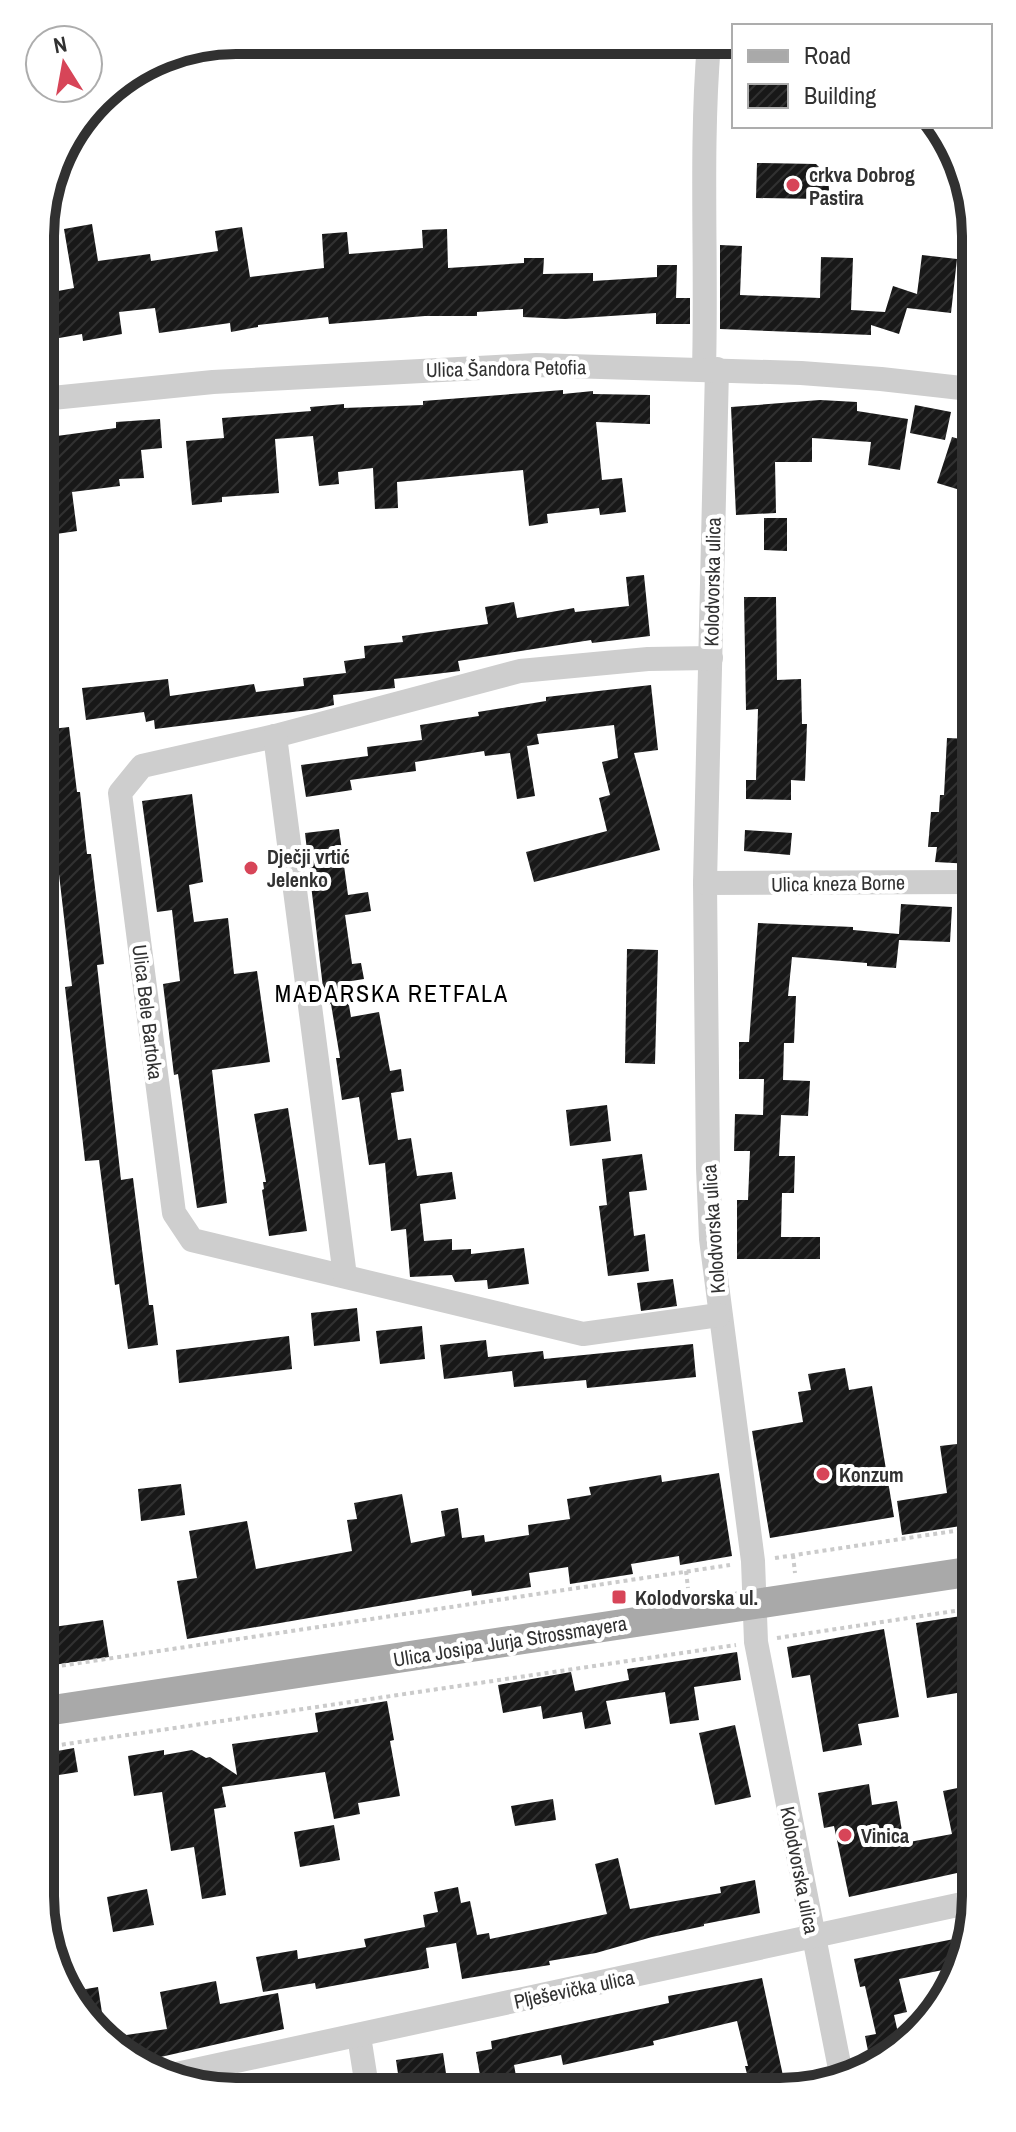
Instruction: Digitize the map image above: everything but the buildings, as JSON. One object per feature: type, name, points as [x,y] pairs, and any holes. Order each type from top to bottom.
[{"type":"main road","name":"Ulica Josipa Jurja Strossmayera","points":[[54,1710],[962,1573]]},
{"type":"street","name":"Kolodvorska ulica","points":[[709,54],[704,187],[706,314],[711,369],[711,658],[705,883],[711,1239],[753,1561],[756,1642],[840,2068]]},
{"type":"street","name":"Ulica Šandora Petofia","points":[[54,398],[213,382],[536,365],[711,369],[881,379],[962,388]]},
{"type":"street","name":"Ulica Bele Bartoka","points":[[711,658],[648,659],[520,671],[275,736],[142,766],[120,793],[174,1213],[192,1240],[583,1334],[719,1315]]},
{"type":"street","points":[[275,736],[345,1276]]},
{"type":"street","name":"Ulica kneza Borne","points":[[705,883],[962,882]]},
{"type":"street","name":"Plješevička ulica","points":[[189,2072],[962,1904]]},
{"type":"street","points":[[359,2036],[366,2078]]},
{"type":"path","points":[[54,1667],[962,1530]]},
{"type":"path","points":[[54,1746],[962,1610]]},
{"type":"place","name":"crkva Dobrog Pastira","points":[[793,185]]},
{"type":"place","name":"Dječji vrtić Jelenko","points":[[251,868]]},
{"type":"place","name":"Konzum","points":[[823,1474]]},
{"type":"place","name":"Kolodvorska ul.","points":[[619,1597]]},
{"type":"place","name":"Vinica","points":[[845,1835]]},
{"type":"district","name":"MAĐARSKA RETFALA","points":[[392,993]]}]
